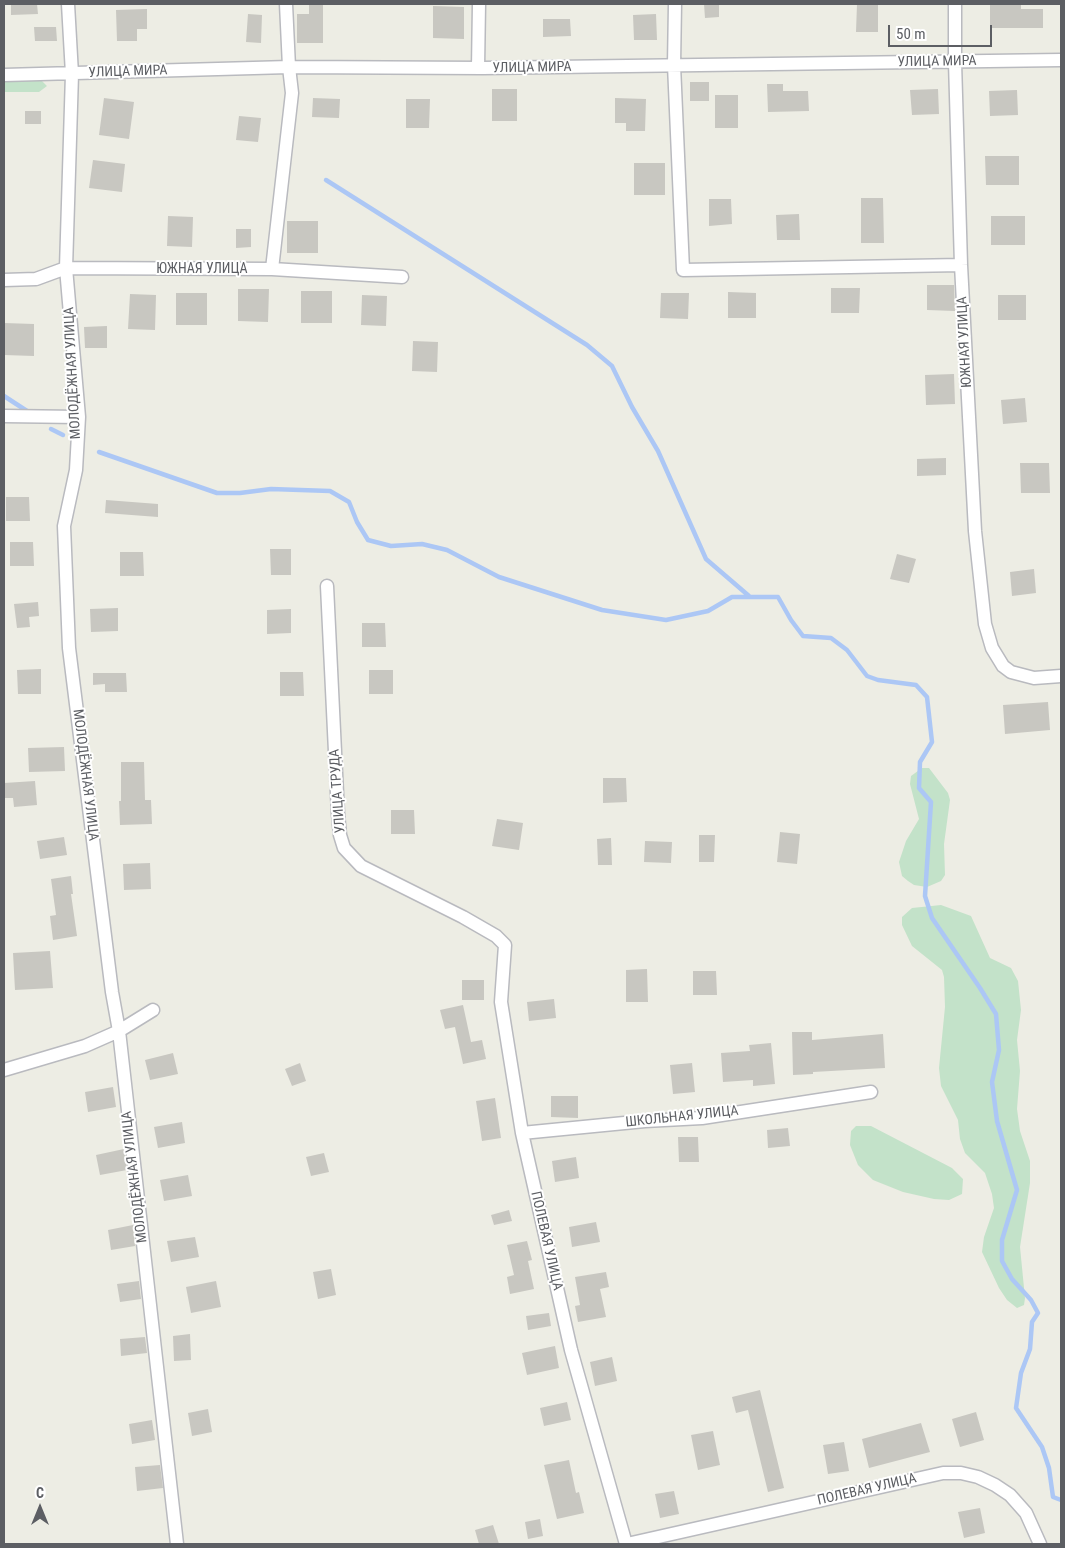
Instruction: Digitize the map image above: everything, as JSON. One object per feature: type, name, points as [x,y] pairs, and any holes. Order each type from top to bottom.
[{"type":"street","name":"МОЛОДЁЖНАЯ УЛИЦА","points":[[68,4],[72,74],[66,268],[79,417],[76,470],[64,526],[68,648],[112,992],[119,1031],[177,1544]]},
{"type":"street","points":[[272,269],[292,93],[286,4]]},
{"type":"street","points":[[478,68],[479,4]]},
{"type":"street","points":[[675,4],[674,66],[683,270],[961,265]]},
{"type":"street","name":"ЮЖНАЯ УЛИЦА","points":[[955,4],[961,265],[975,531],[985,624],[992,648],[1003,666],[1011,672],[1034,678],[1061,676]]},
{"type":"street","name":"УЛИЦА МИРА","points":[[4,75],[289,67],[478,68],[1061,60]]},
{"type":"street","name":"ЮЖНАЯ УЛИЦА","points":[[4,280],[36,279],[66,268],[272,269],[402,277]]},
{"type":"street","points":[[4,416],[79,417]]},
{"type":"street","name":"УЛИЦА ТРУДА","points":[[328,586],[338,814],[340,835],[344,848],[361,866],[463,917],[496,936]]},
{"type":"street","name":"ПОЛЕВАЯ УЛИЦА","points":[[496,936],[505,945],[501,1002],[522,1133],[571,1350],[627,1544],[943,1473],[960,1473],[978,1477],[995,1484],[1010,1495],[1026,1513],[1040,1544]]},
{"type":"street","points":[[4,1070],[85,1046],[119,1031],[153,1010]]},
{"type":"street","name":"ШКОЛЬНАЯ УЛИЦА","points":[[522,1133],[645,1121],[702,1118],[871,1092]]},
{"type":"green space","points":[[4,81],[42,81],[47,86],[39,92],[4,92]]},
{"type":"green space","points":[[922,768],[929,768],[948,793],[950,800],[944,844],[945,875],[941,881],[927,887],[914,885],[902,876],[899,862],[906,841],[919,819],[910,784],[911,776]]},
{"type":"green space","points":[[941,905],[971,916],[990,958],[1011,968],[1018,981],[1021,1010],[1017,1040],[1020,1071],[1017,1109],[1020,1131],[1030,1161],[1030,1183],[1020,1247],[1025,1298],[1024,1305],[1017,1308],[1007,1300],[999,1288],[982,1252],[984,1237],[994,1208],[992,1194],[985,1173],[965,1153],[960,1139],[958,1120],[941,1086],[939,1068],[945,1007],[942,970],[912,946],[902,925],[902,917],[912,908]]},
{"type":"green space","points":[[856,1126],[871,1126],[952,1168],[963,1179],[962,1194],[949,1200],[934,1199],[903,1192],[873,1180],[858,1165],[850,1145],[851,1131]]},
{"type":"building","points":[[11,4],[37,4],[38,14],[11,15]]},
{"type":"building","points":[[309,4],[323,4],[323,43],[297,43],[297,14],[309,14]]},
{"type":"building","points":[[704,4],[719,4],[719,17],[705,18]]},
{"type":"building","points":[[857,4],[878,4],[878,32],[856,32]]},
{"type":"building","points":[[990,4],[1021,4],[1021,9],[1043,9],[1043,28],[990,28]]},
{"type":"building","points":[[433,6],[464,7],[464,39],[433,38]]},
{"type":"building","points":[[147,9],[147,29],[137,29],[137,41],[117,41],[116,10]]},
{"type":"building","points":[[248,14],[262,15],[261,43],[246,42]]},
{"type":"building","points":[[656,14],[657,40],[634,40],[633,15]]},
{"type":"building","points":[[543,19],[570,19],[571,36],[543,37]]},
{"type":"building","points":[[34,27],[56,27],[57,41],[35,41]]},
{"type":"building","points":[[690,82],[709,82],[709,101],[690,101]]},
{"type":"building","points":[[767,84],[783,84],[783,91],[808,91],[809,111],[768,112]]},
{"type":"building","points":[[492,89],[517,89],[517,121],[492,121]]},
{"type":"building","points":[[938,89],[939,114],[912,115],[910,90]]},
{"type":"building","points":[[1017,90],[1018,115],[990,116],[989,91]]},
{"type":"building","points":[[715,95],[738,95],[738,128],[715,128]]},
{"type":"building","points":[[104,98],[134,102],[129,139],[99,135]]},
{"type":"building","points":[[313,98],[340,99],[339,118],[312,117]]},
{"type":"building","points":[[615,98],[646,99],[645,131],[626,131],[626,123],[615,123]]},
{"type":"building","points":[[406,99],[430,99],[429,128],[406,128]]},
{"type":"building","points":[[25,111],[41,111],[41,124],[25,124]]},
{"type":"building","points":[[239,116],[261,118],[258,142],[236,140]]},
{"type":"building","points":[[985,156],[1019,156],[1019,185],[986,185]]},
{"type":"building","points":[[93,160],[125,164],[122,192],[89,188]]},
{"type":"building","points":[[634,163],[665,163],[665,195],[634,195]]},
{"type":"building","points":[[861,198],[883,198],[884,243],[861,243]]},
{"type":"building","points":[[709,199],[731,199],[732,224],[709,226]]},
{"type":"building","points":[[799,214],[800,240],[777,240],[776,215]]},
{"type":"building","points":[[168,216],[193,217],[192,247],[167,246]]},
{"type":"building","points":[[991,216],[1025,216],[1025,245],[991,245]]},
{"type":"building","points":[[287,221],[318,221],[318,253],[287,253]]},
{"type":"building","points":[[236,229],[251,229],[251,247],[236,248]]},
{"type":"building","points":[[927,285],[954,285],[955,311],[927,310]]},
{"type":"building","points":[[831,288],[860,288],[859,313],[831,313]]},
{"type":"building","points":[[238,289],[269,289],[268,322],[238,321]]},
{"type":"building","points":[[301,291],[332,291],[332,323],[301,323]]},
{"type":"building","points":[[728,292],[756,293],[756,318],[728,318]]},
{"type":"building","points":[[176,293],[207,293],[207,325],[176,325]]},
{"type":"building","points":[[661,293],[689,293],[688,319],[660,318]]},
{"type":"building","points":[[130,294],[156,295],[155,330],[128,329]]},
{"type":"building","points":[[362,295],[387,296],[386,326],[361,325]]},
{"type":"building","points":[[998,295],[1026,295],[1026,320],[998,320]]},
{"type":"building","points":[[4,323],[34,324],[34,356],[4,355]]},
{"type":"building","points":[[107,326],[107,348],[85,348],[84,327]]},
{"type":"building","points":[[413,341],[438,342],[437,372],[412,371]]},
{"type":"building","points":[[954,374],[955,404],[926,405],[925,375]]},
{"type":"building","points":[[1025,398],[1027,422],[1003,424],[1001,400]]},
{"type":"building","points":[[946,458],[946,475],[917,476],[917,459]]},
{"type":"building","points":[[1020,463],[1049,463],[1050,493],[1021,493]]},
{"type":"building","points":[[6,497],[29,497],[30,521],[6,521]]},
{"type":"building","points":[[106,500],[158,504],[158,517],[105,513]]},
{"type":"building","points":[[10,542],[33,542],[34,566],[10,566]]},
{"type":"building","points":[[270,549],[291,549],[291,575],[271,575]]},
{"type":"building","points":[[120,552],[143,552],[144,576],[120,576]]},
{"type":"building","points":[[897,554],[916,559],[909,583],[890,579]]},
{"type":"building","points":[[1034,569],[1036,593],[1012,596],[1010,572]]},
{"type":"building","points":[[38,602],[39,616],[29,617],[30,627],[17,628],[14,604]]},
{"type":"building","points":[[118,608],[118,631],[91,632],[90,609]]},
{"type":"building","points":[[291,609],[291,633],[267,634],[267,610]]},
{"type":"building","points":[[362,623],[385,623],[386,647],[362,647]]},
{"type":"building","points":[[41,669],[41,694],[18,694],[17,670]]},
{"type":"building","points":[[369,670],[393,670],[393,694],[369,694]]},
{"type":"building","points":[[280,672],[303,672],[304,696],[280,696]]},
{"type":"building","points":[[93,673],[126,673],[127,692],[105,692],[105,684],[93,685]]},
{"type":"building","points":[[1048,702],[1050,730],[1005,734],[1003,705]]},
{"type":"building","points":[[64,747],[65,771],[29,772],[28,748]]},
{"type":"building","points":[[121,762],[144,762],[145,800],[151,800],[152,824],[120,825]]},
{"type":"building","points":[[603,778],[626,778],[627,802],[603,803]]},
{"type":"building","points":[[35,781],[37,805],[14,807],[13,798],[4,798],[4,783]]},
{"type":"building","points":[[391,810],[414,810],[415,834],[391,834]]},
{"type":"building","points":[[497,819],[523,823],[519,850],[492,846]]},
{"type":"building","points":[[780,832],[800,834],[797,864],[777,862]]},
{"type":"building","points":[[699,835],[715,835],[714,862],[699,862]]},
{"type":"building","points":[[64,837],[67,855],[40,859],[37,841]]},
{"type":"building","points":[[611,838],[612,865],[598,865],[597,839]]},
{"type":"building","points":[[645,841],[672,842],[671,863],[644,862]]},
{"type":"building","points":[[150,863],[151,889],[124,890],[123,864]]},
{"type":"building","points":[[71,876],[73,894],[71,894],[77,936],[53,940],[50,916],[56,915],[51,879]]},
{"type":"building","points":[[50,951],[53,988],[15,990],[13,953]]},
{"type":"building","points":[[647,969],[648,1002],[626,1002],[626,970]]},
{"type":"building","points":[[693,971],[716,971],[717,995],[693,995]]},
{"type":"building","points":[[462,980],[484,980],[484,1000],[462,1000]]},
{"type":"building","points":[[554,999],[556,1018],[529,1021],[527,1002]]},
{"type":"building","points":[[463,1005],[471,1042],[482,1040],[486,1059],[463,1064],[455,1027],[445,1029],[440,1010]]},
{"type":"building","points":[[792,1032],[812,1032],[812,1040],[883,1034],[885,1068],[793,1075]]},
{"type":"building","points":[[771,1043],[775,1084],[753,1086],[753,1080],[723,1082],[721,1053],[750,1051],[749,1045]]},
{"type":"building","points":[[173,1053],[178,1074],[150,1080],[145,1060]]},
{"type":"building","points":[[300,1063],[306,1081],[292,1086],[285,1069]]},
{"type":"building","points":[[692,1063],[695,1092],[673,1094],[670,1065]]},
{"type":"building","points":[[113,1087],[116,1107],[88,1112],[85,1092]]},
{"type":"building","points":[[551,1096],[578,1096],[578,1118],[551,1117]]},
{"type":"building","points":[[495,1098],[501,1138],[482,1141],[476,1101]]},
{"type":"building","points":[[182,1122],[185,1143],[158,1148],[154,1127]]},
{"type":"building","points":[[788,1128],[790,1146],[768,1148],[767,1130]]},
{"type":"building","points":[[678,1137],[698,1137],[699,1162],[679,1162]]},
{"type":"building","points":[[124,1149],[127,1170],[100,1175],[96,1155]]},
{"type":"building","points":[[324,1153],[329,1172],[311,1176],[306,1157]]},
{"type":"building","points":[[576,1157],[579,1178],[555,1182],[552,1161]]},
{"type":"building","points":[[188,1175],[192,1196],[164,1201],[160,1180]]},
{"type":"building","points":[[509,1210],[512,1221],[494,1225],[491,1215]]},
{"type":"building","points":[[596,1222],[600,1242],[572,1247],[569,1227]]},
{"type":"building","points":[[133,1225],[135,1246],[111,1250],[108,1230]]},
{"type":"building","points":[[195,1237],[199,1257],[171,1262],[167,1241]]},
{"type":"building","points":[[527,1241],[532,1260],[528,1261],[534,1289],[510,1294],[507,1277],[514,1275],[507,1245]]},
{"type":"building","points":[[331,1269],[336,1295],[318,1299],[313,1272]]},
{"type":"building","points":[[606,1272],[609,1287],[600,1289],[606,1317],[578,1322],[575,1306],[580,1305],[575,1277]]},
{"type":"building","points":[[139,1281],[141,1299],[120,1302],[117,1284]]},
{"type":"building","points":[[216,1281],[221,1307],[191,1313],[186,1287]]},
{"type":"building","points":[[549,1313],[551,1326],[528,1330],[526,1316]]},
{"type":"building","points":[[190,1334],[191,1360],[174,1361],[173,1336]]},
{"type":"building","points":[[145,1337],[147,1353],[121,1356],[120,1339]]},
{"type":"building","points":[[555,1346],[559,1368],[527,1375],[522,1353]]},
{"type":"building","points":[[612,1357],[617,1381],[595,1386],[590,1362]]},
{"type":"building","points":[[760,1390],[784,1488],[768,1492],[748,1410],[736,1413],[732,1397]]},
{"type":"building","points":[[567,1402],[571,1420],[544,1426],[540,1408]]},
{"type":"building","points":[[208,1409],[212,1432],[192,1436],[188,1413]]},
{"type":"building","points":[[976,1412],[984,1440],[960,1447],[952,1419]]},
{"type":"building","points":[[152,1420],[155,1440],[132,1444],[129,1424]]},
{"type":"building","points":[[921,1423],[930,1452],[869,1468],[862,1439]]},
{"type":"building","points":[[713,1431],[720,1465],[698,1470],[691,1435]]},
{"type":"building","points":[[844,1442],[849,1471],[828,1474],[823,1445]]},
{"type":"building","points":[[569,1460],[576,1493],[579,1492],[584,1513],[557,1519],[544,1465]]},
{"type":"building","points":[[160,1465],[163,1488],[137,1491],[135,1467]]},
{"type":"building","points":[[674,1491],[679,1514],[660,1518],[655,1494]]},
{"type":"building","points":[[980,1508],[985,1533],[964,1538],[958,1512]]},
{"type":"building","points":[[540,1519],[543,1536],[528,1539],[525,1522]]},
{"type":"building","points":[[493,1525],[499,1544],[479,1544],[475,1530]]},
{"type":"waterway","points":[[326,180],[587,345],[612,366],[632,407],[658,451],[706,559],[749,596]]},
{"type":"waterway","points":[[4,396],[27,411]]},
{"type":"waterway","points":[[51,429],[63,435]]},
{"type":"waterway","points":[[99,452],[217,493],[240,493],[271,489],[330,491],[349,502],[357,522],[368,540],[391,546],[422,544],[447,550],[499,577],[602,610],[666,620],[708,611],[732,597],[778,597],[803,636],[831,638],[847,650],[867,676],[878,680],[916,685],[927,697],[932,742],[920,762],[919,788],[931,802],[925,896],[932,918],[996,1014],[999,1050],[992,1082],[997,1121],[1017,1190],[1002,1240],[1002,1261],[1012,1279],[1031,1300],[1038,1313],[1032,1322],[1030,1349],[1021,1373],[1016,1408],[1042,1447],[1049,1468],[1053,1497],[1061,1500]]}]
